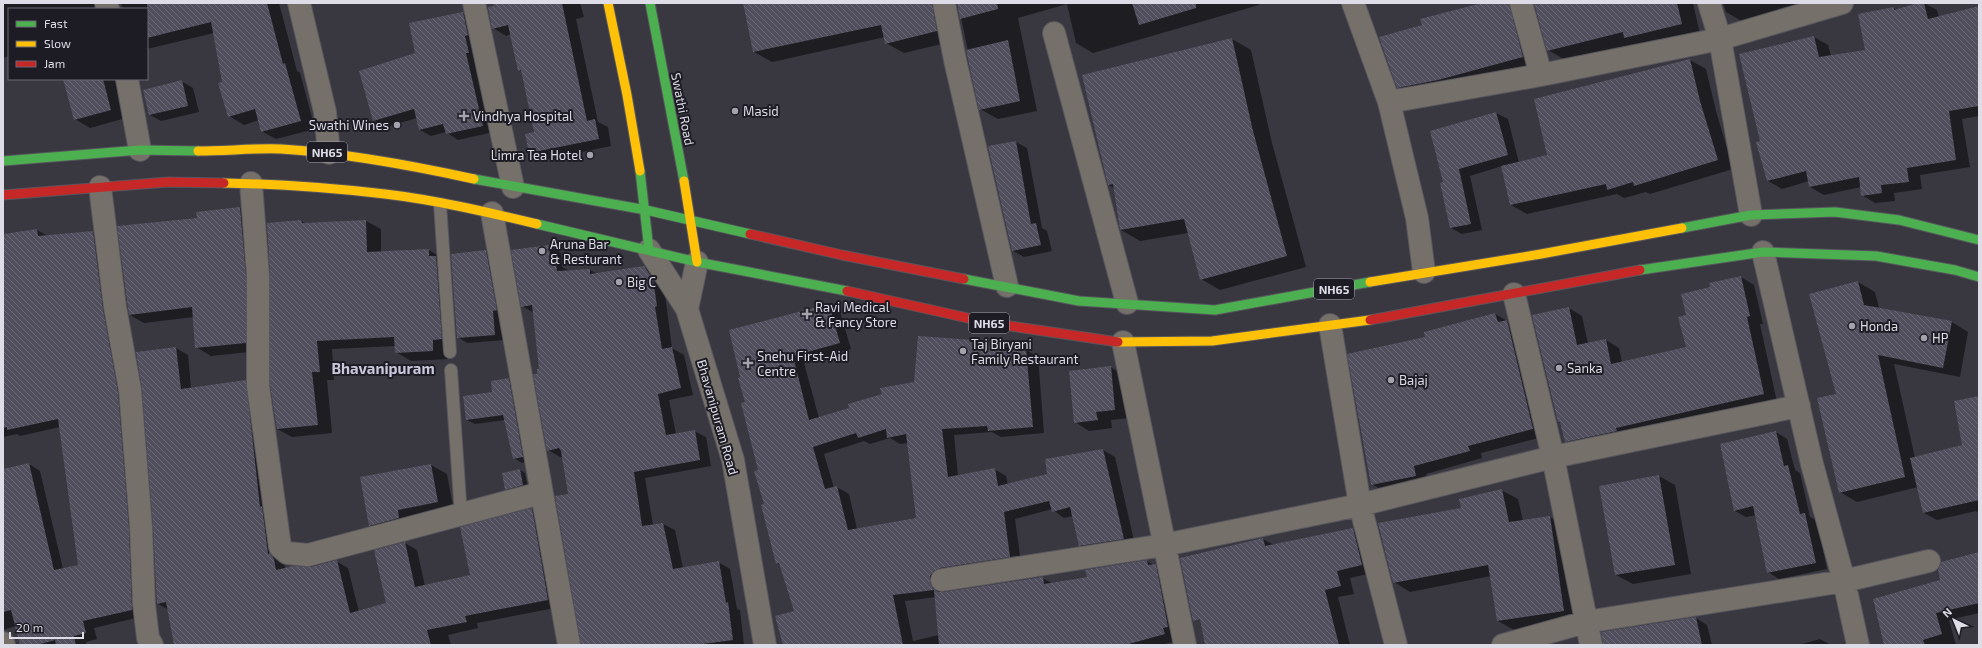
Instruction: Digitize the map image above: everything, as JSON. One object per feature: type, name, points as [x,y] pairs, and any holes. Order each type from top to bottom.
[{"type":"main road","points":[[608,3],[629,98],[646,210],[649,250]]},
{"type":"main road","name":"Swathi Road","points":[[650,3],[691,219],[697,262]]},
{"type":"main road","name":"NH65","points":[[3,161],[140,150],[174,152],[279,149],[329,153],[394,162],[513,187],[646,210],[691,219],[842,255],[1079,301],[1215,310],[1424,272],[1541,254],[1751,215],[1835,212],[1899,220],[1979,240]]},
{"type":"main road","name":"NH65","points":[[3,195],[168,182],[251,183],[386,194],[492,213],[697,262],[842,290],[990,323],[1098,340],[1123,342],[1212,342],[1374,319],[1674,264],[1763,252],[1876,256],[1955,270],[1979,277]]},
{"type":"street","points":[[299,3],[325,112],[329,153]]},
{"type":"street","points":[[474,3],[513,187]]},
{"type":"street","points":[[944,3],[955,60],[1007,286]]},
{"type":"street","points":[[1353,3],[1389,102],[1417,218],[1424,272]]},
{"type":"street","points":[[1521,3],[1541,75]]},
{"type":"street","points":[[1709,3],[1720,38],[1751,215]]},
{"type":"street","points":[[1389,102],[1541,75],[1720,38],[1842,3]]},
{"type":"street","points":[[1054,33],[1127,303]]},
{"type":"street","points":[[127,80],[140,150]]},
{"type":"street","points":[[251,183],[258,276],[258,386],[280,547],[287,553],[308,555],[542,493]]},
{"type":"street","points":[[100,187],[115,307],[130,390],[141,527],[144,604],[148,638],[152,645]]},
{"type":"street","points":[[492,213],[569,645]]},
{"type":"street","name":"Bhavanipuram Road","points":[[649,250],[686,309],[733,460],[765,645]]},
{"type":"street","points":[[1763,252],[1812,464],[1844,581],[1858,645]]},
{"type":"street","points":[[686,309],[697,262]]},
{"type":"street","points":[[1514,294],[1553,457],[1591,645]]},
{"type":"street","points":[[1330,325],[1360,505],[1396,645]]},
{"type":"street","points":[[1123,342],[1185,645]]},
{"type":"street","points":[[942,580],[1164,545],[1360,505],[1553,457],[1799,406]]},
{"type":"street","points":[[1503,645],[1586,622],[1844,581],[1929,561]]},
{"type":"lane","points":[[440,204],[450,352]]},
{"type":"lane","points":[[451,370],[461,515]]},
{"type":"building","points":[[147,3],[267,3],[283,64],[285,63],[301,121],[261,132],[255,109],[228,117],[218,83],[222,82],[211,22],[148,38]]},
{"type":"building","points":[[493,3],[562,3],[587,121],[595,119],[599,139],[529,153],[525,134],[534,132],[521,70],[518,71],[508,25],[492,29],[488,7],[494,6]]},
{"type":"building","points":[[743,3],[932,3],[937,31],[885,44],[881,25],[753,52]]},
{"type":"building","points":[[957,3],[997,3],[998,9],[960,19]]},
{"type":"building","points":[[1132,3],[1196,3],[1196,8],[1139,25]]},
{"type":"building","points":[[1482,3],[1509,3],[1523,57],[1438,80],[1397,88],[1379,37],[1422,25],[1420,19]]},
{"type":"building","points":[[1534,3],[1677,3],[1682,24],[1624,38],[1623,32],[1547,51]]},
{"type":"building","points":[[1918,3],[1924,3],[1928,19],[1979,6],[1979,106],[1949,111],[1956,160],[1907,168],[1909,182],[1881,185],[1882,193],[1861,196],[1859,177],[1809,187],[1806,171],[1767,181],[1756,142],[1760,141],[1739,54],[1814,36],[1819,57],[1865,50],[1858,14],[1894,7],[1894,10]]},
{"type":"building","points":[[463,12],[468,35],[465,36],[469,53],[466,53],[483,126],[446,134],[443,124],[419,130],[414,109],[373,121],[359,71],[415,53],[409,23]]},
{"type":"building","points":[[1232,38],[1253,131],[1287,256],[1200,280],[1184,219],[1120,230],[1113,184],[1108,185],[1082,75]]},
{"type":"building","points":[[1008,40],[1020,101],[979,110],[966,50]]},
{"type":"building","points":[[1690,59],[1700,101],[1718,160],[1634,186],[1633,182],[1607,190],[1606,184],[1510,205],[1501,166],[1547,155],[1534,99]]},
{"type":"building","points":[[63,80],[103,80],[111,110],[74,120]]},
{"type":"building","points":[[182,80],[188,106],[149,115],[143,90]]},
{"type":"building","points":[[1496,112],[1508,155],[1459,169],[1471,224],[1450,228],[1440,183],[1443,182],[1430,131]]},
{"type":"building","points":[[1016,141],[1031,224],[1036,223],[1041,245],[1012,251],[988,146]]},
{"type":"building","points":[[240,207],[246,276],[246,343],[195,348],[192,307],[129,315],[117,226],[197,218],[196,212]]},
{"type":"building","points":[[301,220],[302,223],[366,220],[367,252],[429,249],[429,256],[436,256],[442,339],[433,340],[433,351],[395,353],[394,337],[317,341],[320,372],[312,372],[318,425],[277,429],[270,385],[270,276],[267,223]]},
{"type":"building","points":[[37,229],[38,236],[93,231],[103,309],[118,392],[129,528],[132,610],[83,621],[86,633],[74,636],[76,645],[56,645],[55,640],[37,645],[20,645],[11,610],[3,612],[3,469],[29,463],[54,570],[78,565],[58,419],[7,430],[7,427],[3,428],[3,234]]},
{"type":"building","points":[[549,245],[551,263],[556,263],[557,271],[590,269],[590,274],[644,266],[653,279],[657,306],[655,307],[662,349],[672,347],[681,388],[658,394],[666,435],[695,430],[700,460],[634,472],[642,526],[663,523],[673,569],[719,561],[726,603],[728,602],[733,640],[695,645],[581,645],[555,496],[568,494],[561,451],[559,448],[547,451],[533,374],[537,374],[537,369],[539,369],[532,305],[521,307],[511,250]]},
{"type":"building","points":[[486,250],[497,310],[493,311],[495,335],[457,338],[451,254]]},
{"type":"building","points":[[1741,276],[1750,316],[1747,317],[1764,394],[1616,428],[1617,431],[1565,442],[1560,422],[1558,422],[1532,315],[1569,307],[1577,345],[1606,339],[1611,364],[1686,347],[1678,317],[1686,315],[1681,294],[1710,287],[1709,283]]},
{"type":"building","points":[[1858,281],[1864,305],[1952,321],[1943,368],[1878,355],[1905,477],[1839,493],[1817,398],[1836,394],[1809,294]]},
{"type":"building","points":[[829,304],[840,343],[793,356],[809,420],[849,408],[848,404],[882,394],[880,388],[914,382],[918,336],[973,340],[973,344],[1000,342],[1001,351],[1026,349],[1033,427],[988,431],[987,426],[942,429],[948,477],[995,468],[998,486],[1047,474],[1045,459],[1103,449],[1124,539],[1079,546],[1070,507],[1052,512],[1049,501],[1004,512],[1010,557],[940,568],[934,571],[930,576],[930,582],[933,588],[938,592],[1043,577],[1044,584],[1087,577],[1085,570],[1147,560],[1148,565],[1156,564],[1168,627],[1163,628],[1165,634],[1125,645],[939,645],[934,590],[893,595],[903,645],[783,645],[775,616],[794,611],[779,563],[776,564],[761,505],[764,504],[754,471],[758,470],[741,403],[745,402],[738,378],[740,377],[729,330]],"holes":[[[886,429],[887,438],[906,434],[916,518],[848,530],[837,486],[825,489],[813,447],[856,433],[858,438]]]},
{"type":"building","points":[[1495,313],[1498,322],[1507,320],[1533,429],[1468,446],[1470,451],[1414,466],[1416,476],[1371,485],[1347,354],[1425,337],[1424,332]]},
{"type":"building","points":[[176,347],[181,389],[246,380],[260,507],[262,506],[268,554],[270,553],[274,559],[276,570],[293,566],[311,567],[337,560],[350,613],[386,603],[374,550],[405,542],[415,587],[470,575],[460,527],[532,508],[548,600],[465,616],[467,622],[427,630],[431,645],[174,645],[166,602],[157,604],[153,526],[142,389],[136,352]]},
{"type":"building","points":[[1111,366],[1115,410],[1096,412],[1098,420],[1074,423],[1069,371]]},
{"type":"building","points":[[509,378],[523,457],[513,459],[503,415],[466,420],[463,396],[492,392],[491,381]]},
{"type":"building","points":[[1979,396],[1979,500],[1923,513],[1910,458],[1962,445],[1954,401]]},
{"type":"building","points":[[1776,431],[1784,466],[1788,465],[1800,514],[1805,513],[1816,563],[1767,573],[1753,506],[1734,511],[1720,444]]},
{"type":"building","points":[[431,464],[438,502],[398,510],[399,518],[369,526],[360,477]]},
{"type":"building","points":[[520,469],[523,485],[505,490],[502,473]]},
{"type":"building","points":[[1659,475],[1675,565],[1615,575],[1599,486]]},
{"type":"building","points":[[1502,489],[1509,522],[1550,516],[1564,611],[1497,621],[1488,565],[1393,583],[1378,523],[1461,508],[1459,499]]},
{"type":"building","points":[[1353,528],[1362,565],[1337,571],[1341,586],[1325,590],[1339,645],[1205,645],[1200,619],[1193,621],[1180,558],[1263,538],[1265,546]]},
{"type":"building","points":[[1979,552],[1979,603],[1936,613],[1942,634],[1923,640],[1925,645],[1884,645],[1873,599],[1940,580],[1938,570],[1941,562]]},
{"type":"building","points":[[1696,617],[1702,645],[1603,645],[1601,632]]},
{"type":"traffic: fast","points":[[650,3],[684,181]]},
{"type":"traffic: fast","points":[[3,161],[140,150],[198,151]]},
{"type":"traffic: fast","points":[[640,171],[649,250]]},
{"type":"traffic: fast","points":[[474,179],[646,210],[750,234]]},
{"type":"traffic: fast","points":[[1682,228],[1751,215],[1835,212],[1899,220],[1979,240]]},
{"type":"traffic: fast","points":[[537,224],[697,262],[847,291]]},
{"type":"traffic: fast","points":[[1640,270],[1763,252],[1876,256],[1955,270],[1979,277]]},
{"type":"traffic: fast","points":[[964,279],[1079,301],[1215,310],[1370,282]]},
{"type":"traffic: slow","points":[[608,3],[627,95],[640,171]]},
{"type":"traffic: slow","points":[[198,151],[281,149],[330,153],[378,160],[474,179]]},
{"type":"traffic: slow","points":[[684,181],[697,262]]},
{"type":"traffic: slow","points":[[224,183],[264,184],[385,194],[442,203],[537,224]]},
{"type":"traffic: slow","points":[[1370,282],[1541,254],[1682,228]]},
{"type":"traffic: slow","points":[[1118,342],[1212,341],[1370,320]]},
{"type":"traffic: jam","points":[[3,195],[168,182],[224,183]]},
{"type":"traffic: jam","points":[[750,234],[842,255],[964,279]]},
{"type":"traffic: jam","points":[[1370,320],[1640,270]]},
{"type":"traffic: jam","points":[[847,291],[990,323],[1118,342]]},
{"type":"place","name":"Masid","points":[[735,111]]},
{"type":"place","name":"Vindhya Hospital","points":[[464,116]]},
{"type":"place","name":"Swathi Wines","points":[[397,125]]},
{"type":"place","name":"Limra Tea Hotel","points":[[590,155]]},
{"type":"place","name":"Aruna Bar & Resturant","points":[[542,251]]},
{"type":"place","name":"Big C","points":[[619,282]]},
{"type":"place","name":"Ravi Medical & Fancy Store","points":[[807,314]]},
{"type":"place","name":"Honda","points":[[1852,326]]},
{"type":"place","name":"HP","points":[[1924,338]]},
{"type":"place","name":"Taj Biryani Family Restaurant","points":[[963,351]]},
{"type":"place","name":"Snehu First-Aid Centre","points":[[748,363]]},
{"type":"place","name":"Sanka","points":[[1559,368]]},
{"type":"place","name":"Bajaj","points":[[1391,380]]},
{"type":"district","name":"Bhavanipuram","points":[[383,368]]}]
